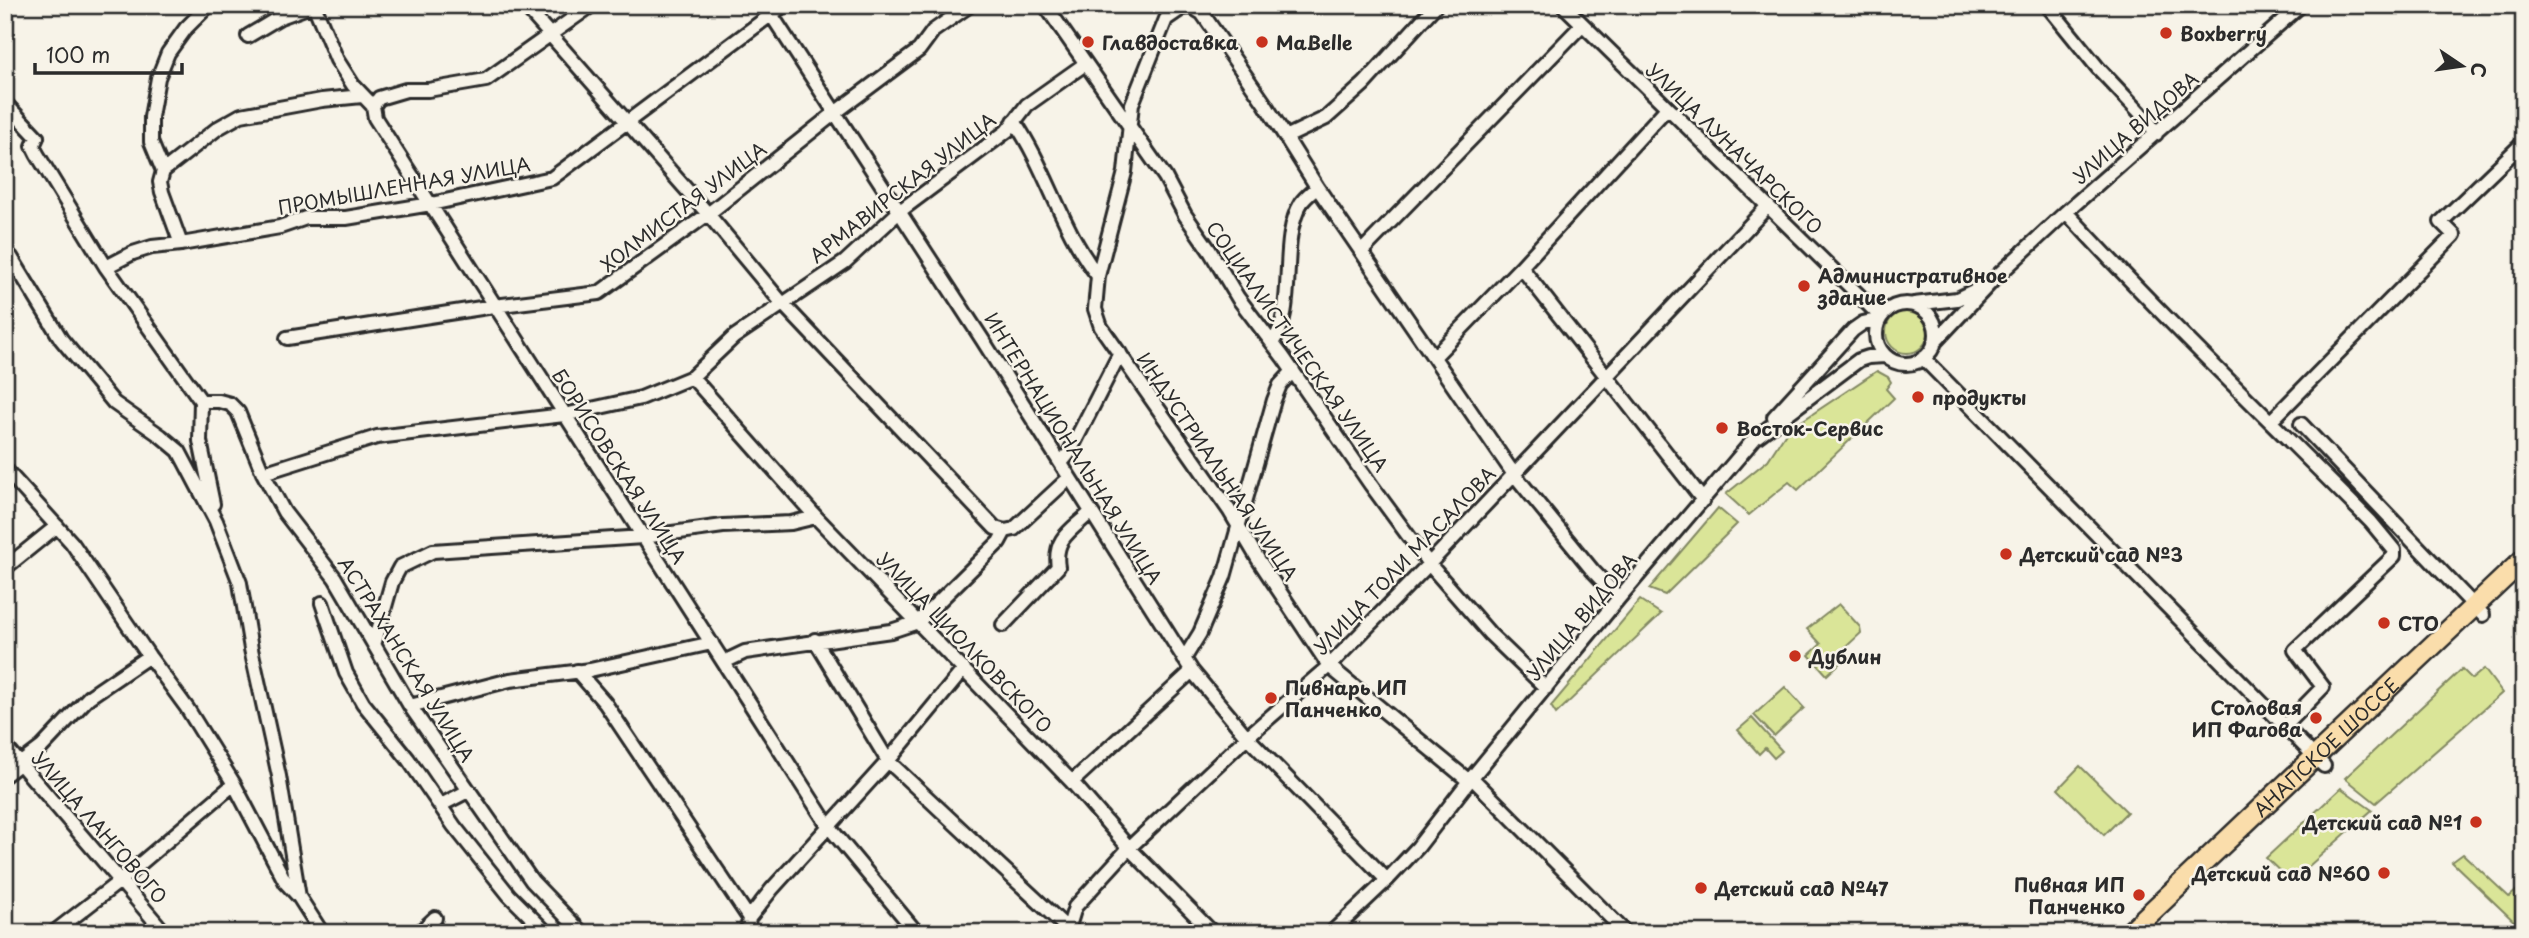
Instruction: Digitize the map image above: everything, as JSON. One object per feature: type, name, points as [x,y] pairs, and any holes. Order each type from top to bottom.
[{"type":"highway","name":"АНАПСКОЕ ШОССЕ","points":[[2147,933],[2478,611],[2524,559]]},
{"type":"highway","name":"АНАПСКОЕ ШОССЕ","points":[[2478,611],[2524,577]]},
{"type":"highway","name":"АНАПСКОЕ ШОССЕ","points":[[2129,933],[2320,762]]},
{"type":"street","points":[[163,171],[151,142],[151,117],[158,78],[168,53],[209,5]]},
{"type":"street","points":[[248,36],[280,17],[314,5]]},
{"type":"street","name":"БОРИСОВСКАЯ УЛИЦА","points":[[314,5],[337,60],[362,96],[373,106],[375,118],[829,827],[918,933]]},
{"type":"street","points":[[524,5],[708,214],[782,303],[995,528],[1005,531],[1014,529],[1069,478]]},
{"type":"street","points":[[373,106],[379,98],[406,90],[428,90],[486,80],[593,5]]},
{"type":"street","name":"ПРОМЫШЛЕННАЯ УЛИЦА","points":[[106,267],[152,247],[280,227],[306,218],[346,218],[431,204],[552,178],[627,124],[768,10],[784,5]]},
{"type":"street","name":"ХОЛМИСТАЯ УЛИЦА","points":[[287,338],[494,306],[599,293],[708,214],[919,50],[933,32],[970,5]]},
{"type":"street","name":"СОЦИАЛИСТИЧЕСКАЯ УЛИЦА","points":[[1045,5],[1165,177],[1185,215],[1238,298],[1429,564],[1490,634],[1546,688]]},
{"type":"street","points":[[1436,5],[1364,83],[1326,118],[1286,137],[1317,187],[1513,473],[1593,571],[1619,598]]},
{"type":"street","name":"УЛИЦА ЛУНАЧАРСКОГО","points":[[1563,5],[1881,318]]},
{"type":"street","points":[[2047,5],[2098,68],[2148,121],[2156,134]]},
{"type":"street","name":"УЛИЦА ВИДОВА","points":[[1995,278],[2301,5]]},
{"type":"street","name":"ИНДУСТРИАЛЬНАЯ УЛИЦА","points":[[1286,137],[1202,13],[1192,7],[1173,12],[1166,19],[1132,104],[1125,172],[1098,276],[1095,309],[1101,327],[1238,526],[1329,666],[1471,779],[1626,933]]},
{"type":"street","name":"ИНТЕРНАЦИОНАЛЬНАЯ УЛИЦА","points":[[768,10],[900,211],[1192,671],[1247,737],[1387,880]]},
{"type":"street","points":[[1362,251],[1582,25]]},
{"type":"street","name":"АРМАВИРСКАЯ УЛИЦА","points":[[263,474],[377,437],[564,415],[641,398],[692,377],[734,337],[845,262],[900,211],[1007,131],[1027,105],[1085,64]]},
{"type":"street","points":[[181,244],[162,192],[160,182],[163,171],[218,128],[241,114],[362,96]]},
{"type":"street","points":[[5,103],[37,137],[33,146],[37,154],[106,267],[201,401],[200,441],[216,521]]},
{"type":"street","points":[[1435,356],[1667,108]]},
{"type":"street","points":[[1014,121],[1027,140],[1060,215],[1083,257],[1098,276]]},
{"type":"street","points":[[2271,421],[2455,235],[2441,222],[2524,142]]},
{"type":"street","points":[[1272,343],[1281,324],[1285,305],[1286,274],[1296,216],[1301,203],[1317,187]]},
{"type":"street","name":"УЛИЦА ТОЛИ МАСАЛОВА","points":[[1069,931],[1075,907],[1129,848],[1247,737],[1329,666],[1767,207]]},
{"type":"street","points":[[2066,212],[2128,280],[2371,522],[2394,550],[2394,556],[2295,650],[2323,687],[2285,726]]},
{"type":"street","points":[[5,251],[61,339],[114,403],[179,451],[216,521],[240,583],[251,649],[281,788],[299,898]]},
{"type":"street","points":[[1521,267],[1703,500]]},
{"type":"street","points":[[1881,318],[1876,338],[1885,356],[1909,364],[1923,358],[1995,278]]},
{"type":"street","points":[[1755,438],[1853,330],[1863,323],[1881,318],[1893,307],[1957,299],[1975,292],[1995,278]]},
{"type":"street","points":[[1910,304],[1926,312],[1931,318],[1936,335],[1934,343]]},
{"type":"street","points":[[1061,463],[1069,453],[1119,353]]},
{"type":"street","name":"УЛИЦА ВИДОВА","points":[[1331,933],[1418,847],[1619,598],[1755,438],[1859,360],[1868,356],[1885,356]]},
{"type":"street","points":[[1923,358],[2320,762]]},
{"type":"street","points":[[1184,659],[1200,633],[1219,588],[1274,400],[1280,385],[1293,371]]},
{"type":"street","name":"УЛИЦА ЦИОЛКОВСКОГО","points":[[692,377],[816,517],[1072,782],[1129,848],[1213,933]]},
{"type":"street","name":"АСТРАХАНСКАЯ УЛИЦА","points":[[201,401],[230,404],[238,412],[263,474],[284,512],[335,578],[410,706],[532,881],[582,933]]},
{"type":"street","points":[[2301,424],[2478,611]]},
{"type":"street","points":[[5,469],[72,543],[187,708],[234,784],[286,883],[299,898],[316,930]]},
{"type":"street","points":[[1003,625],[1058,567],[1055,552],[1061,540],[1091,512]]},
{"type":"street","points":[[374,645],[392,582],[400,567],[433,551],[643,537],[723,526],[791,523],[816,517]]},
{"type":"street","points":[[5,568],[57,526]]},
{"type":"street","points":[[724,662],[745,652],[891,631],[918,622],[999,542],[1005,531]]},
{"type":"street","points":[[322,603],[346,673],[363,702],[454,826],[509,895],[547,933]]},
{"type":"street","points":[[815,640],[888,761],[1069,931]]},
{"type":"street","points":[[410,706],[510,680],[577,671],[712,643]]},
{"type":"street","points":[[5,775],[42,747],[89,697],[149,656]]},
{"type":"street","points":[[747,933],[749,918],[772,889],[888,761],[964,669]]},
{"type":"street","points":[[577,671],[605,703],[749,918]]},
{"type":"street","points":[[1072,782],[1192,671]]},
{"type":"street","name":"УЛИЦА ЛАНГОВОГО","points":[[5,746],[165,933]]},
{"type":"street","points":[[53,933],[120,881],[234,784]]},
{"type":"street","points":[[441,805],[468,790]]},
{"type":"street","points":[[419,933],[435,918]]},
{"type":"green space","points":[[1907,311],[1922,317],[1928,332],[1922,347],[1907,353],[1892,347],[1886,332],[1892,317]]},
{"type":"green space","points":[[1877,371],[1888,377],[1891,382],[1886,389],[1894,398],[1798,490],[1789,482],[1749,515],[1726,494],[1768,460],[1787,431]]},
{"type":"green space","points":[[1718,508],[1737,524],[1665,595],[1649,589]]},
{"type":"green space","points":[[2524,597],[2524,692],[2517,684],[2516,649],[2520,601]]},
{"type":"green space","points":[[1640,600],[1661,614],[1556,714],[1551,706]]},
{"type":"green space","points":[[1839,604],[1860,627],[1861,633],[1834,658],[1839,664],[1827,675],[1809,655],[1821,644],[1807,629]]},
{"type":"green space","points":[[2462,669],[2472,679],[2484,669],[2502,693],[2376,803],[2345,778]]},
{"type":"green space","points":[[1785,687],[1804,708],[1774,736],[1754,715]]},
{"type":"green space","points":[[1752,718],[1782,751],[1774,758],[1765,748],[1759,754],[1738,730]]},
{"type":"green space","points":[[2080,766],[2127,812],[2104,835],[2058,789]]},
{"type":"green space","points":[[2341,788],[2372,810],[2291,882],[2266,858]]},
{"type":"green space","points":[[2463,854],[2509,897],[2524,884],[2524,933],[2520,933],[2522,929],[2452,862]]},
{"type":"place","name":"Boxberry","points":[[2166,33]]},
{"type":"place","name":"Главдоставка","points":[[1088,42]]},
{"type":"place","name":"MaBelle","points":[[1262,42]]},
{"type":"place","name":"Административное здание","points":[[1804,286]]},
{"type":"place","name":"продукты","points":[[1918,397]]},
{"type":"place","name":"Восток-Сервис","points":[[1722,428]]},
{"type":"place","name":"Детский сад №3","points":[[2006,554]]},
{"type":"place","name":"СТО","points":[[2384,623]]},
{"type":"place","name":"Дублин","points":[[1795,656]]},
{"type":"place","name":"Пивнарь ИП Панченко","points":[[1271,698]]},
{"type":"place","name":"Столовая ИП Фагова","points":[[2316,718]]},
{"type":"place","name":"Детский сад №1","points":[[2476,822]]},
{"type":"place","name":"Детский сад №60","points":[[2384,873]]},
{"type":"place","name":"Детский сад №47","points":[[1701,888]]},
{"type":"place","name":"Пивная ИП Панченко","points":[[2139,895]]}]
